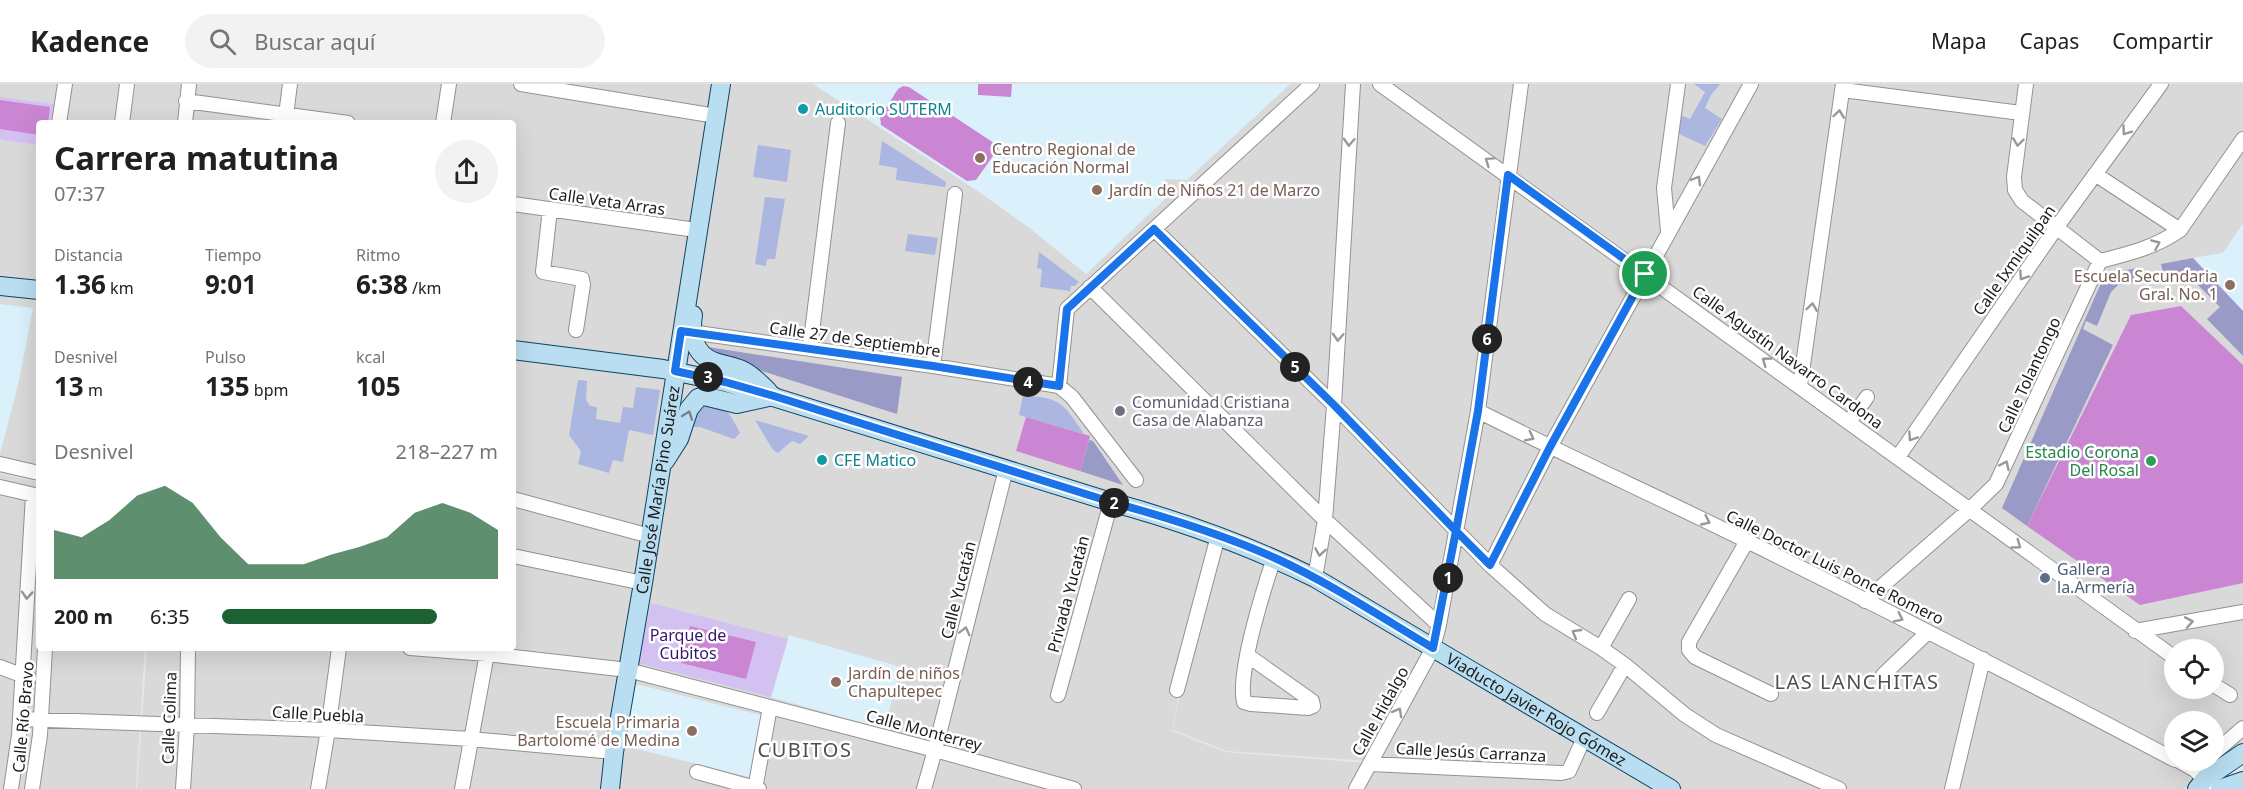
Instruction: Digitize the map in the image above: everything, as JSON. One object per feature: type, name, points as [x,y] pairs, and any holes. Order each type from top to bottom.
[{"type":"main road","points":[[696,230],[721,84]]},
{"type":"main road","name":"Calle José María Pino Suárez","points":[[610,789],[675,371],[693,310],[687,294],[696,230]]},
{"type":"main road","points":[[0,285],[36,290]]},
{"type":"main road","points":[[686,331],[705,356],[712,361],[743,370],[774,396]]},
{"type":"main road","name":"Viaducto Javier Rojo Gómez","points":[[516,350],[675,371],[718,380],[1166,517],[1218,536],[1274,558],[1316,578],[1671,789]]},
{"type":"main road","points":[[661,467],[679,439],[689,409],[698,398],[704,396],[737,404],[774,396]]},
{"type":"main road","points":[[2206,779],[2243,753]]},
{"type":"main road","points":[[2206,779],[2243,781]]},
{"type":"street","points":[[59,120],[65,84]]},
{"type":"street","points":[[123,120],[127,84]]},
{"type":"street","points":[[185,120],[189,84]]},
{"type":"street","points":[[286,119],[290,84]]},
{"type":"street","points":[[443,120],[449,84]]},
{"type":"street","points":[[521,84],[610,91],[716,116]]},
{"type":"street","points":[[1136,480],[1072,397],[1059,386],[1067,309],[1312,84]]},
{"type":"street","points":[[1316,578],[1325,520],[1334,405],[1353,84]]},
{"type":"street","name":"Calle Agustín Navarro Cardona","points":[[1380,84],[2164,651]]},
{"type":"street","name":"Calle Hidalgo","points":[[1356,789],[1433,648],[1439,625],[1478,411],[1521,84]]},
{"type":"street","points":[[1668,231],[1664,188],[1678,84]]},
{"type":"street","points":[[1490,565],[1550,447],[1751,84]]},
{"type":"street","points":[[2026,84],[2014,177],[2015,190],[2022,201],[2100,261],[2140,250],[2180,230],[2243,139]]},
{"type":"street","name":"Calle Ixmiquilpan","points":[[1898,457],[2056,228],[2161,84]]},
{"type":"street","points":[[1800,386],[1843,87],[2021,114]]},
{"type":"street","points":[[186,101],[302,120]]},
{"type":"street","points":[[810,348],[838,123]]},
{"type":"street","points":[[2095,174],[2180,230]]},
{"type":"street","points":[[933,366],[955,194]]},
{"type":"street","name":"Calle Veta Arras","points":[[516,204],[696,230]]},
{"type":"street","points":[[550,209],[543,272],[582,279],[576,330]]},
{"type":"street","points":[[1154,229],[1334,405],[1490,565],[1545,614],[1601,648],[1685,715],[1716,735],[1839,789]]},
{"type":"street","name":"Calle Tolantongo","points":[[1865,602],[1970,510],[1996,484],[2100,261]]},
{"type":"street","points":[[1090,287],[1325,520],[1439,625]]},
{"type":"street","name":"Calle 27 de Septiembre","points":[[686,331],[1059,386]]},
{"type":"street","points":[[1849,422],[1867,397]]},
{"type":"street","name":"Calle Doctor Luis Ponce Romero","points":[[1478,411],[1747,541],[1983,659],[2164,754]]},
{"type":"street","points":[[0,464],[36,472]]},
{"type":"street","name":"Calle Yucatán","points":[[924,789],[1006,469]]},
{"type":"street","points":[[0,487],[36,495]]},
{"type":"street","name":"Calle Río Bravo","points":[[11,789],[20,719],[36,495]]},
{"type":"street","points":[[516,500],[650,536]]},
{"type":"street","name":"Privada Yucatán","points":[[1058,695],[1111,502]]},
{"type":"street","points":[[1177,690],[1218,536]]},
{"type":"street","points":[[1747,541],[1689,642],[1689,650],[1695,657],[1772,694]]},
{"type":"street","points":[[516,557],[643,583]]},
{"type":"street","points":[[1247,655],[1312,701],[1313,706],[1308,708],[1244,702],[1242,693],[1247,655],[1274,558]]},
{"type":"street","points":[[1601,648],[1629,599]]},
{"type":"street","points":[[2135,631],[2243,612]]},
{"type":"street","points":[[1883,675],[1928,632]]},
{"type":"street","name":"Calle Río Bravo","points":[[32,789],[45,651]]},
{"type":"street","name":"Calle Colima","points":[[183,789],[188,651]]},
{"type":"street","points":[[318,789],[339,651]]},
{"type":"street","points":[[462,789],[488,651]]},
{"type":"street","name":"Calle Monterrey","points":[[488,651],[628,670],[935,750],[1074,789]]},
{"type":"street","points":[[1952,789],[1983,659]]},
{"type":"street","points":[[1597,713],[1625,665]]},
{"type":"street","points":[[0,667],[43,682]]},
{"type":"street","points":[[2224,692],[2230,696]]},
{"type":"street","points":[[697,772],[756,789],[770,707]]},
{"type":"street","name":"Calle Puebla","points":[[20,719],[328,730],[470,739],[614,752]]},
{"type":"street","points":[[2224,744],[2243,728]]},
{"type":"street","name":"Calle Jesús Carranza","points":[[1370,764],[1561,773],[1569,771],[1584,738]]},
{"type":"shaded area","points":[[0,84],[2243,84],[2243,748],[2224,761],[2224,711],[2164,711],[2164,771],[2209,771],[2183,789],[1678,789],[1436,653],[1670,789],[137,789],[147,651],[516,651],[516,350],[677,372],[1216,535],[1172,731],[1225,752],[1368,763],[1369,761],[1226,751],[1173,730],[1220,533],[727,377],[516,347],[516,120],[36,120],[36,287],[0,283]]},
{"type":"shaded area","points":[[813,84],[1290,84],[1187,180],[1165,179],[1164,200],[1086,274],[1027,226],[976,190]]},
{"type":"shaded area","points":[[1694,84],[1720,84],[1711,95],[1705,108],[1722,119],[1705,146],[1675,132],[1680,115],[1690,119],[1705,92]]},
{"type":"shaded area","points":[[882,141],[946,182],[945,187],[896,180],[897,168],[879,165]]},
{"type":"shaded area","points":[[758,145],[791,150],[787,182],[753,177]]},
{"type":"shaded area","points":[[765,197],[785,199],[775,259],[767,259],[766,266],[755,264]]},
{"type":"shaded area","name":"Escuela Secundaria Gral. No. 1","points":[[2243,223],[2243,311],[2193,258],[2223,253]]},
{"type":"shaded area","points":[[908,234],[938,238],[935,255],[905,251]]},
{"type":"shaded area","points":[[1039,252],[1079,282],[1071,286],[1070,291],[1040,287],[1042,269],[1037,268]]},
{"type":"shaded area","points":[[2193,258],[2243,311],[2243,356],[2207,319],[2220,307],[2192,279],[2181,274],[2164,277],[2161,264]]},
{"type":"shaded area","points":[[2137,268],[2139,281],[2118,285],[2111,292],[2097,326],[2086,321],[2083,329],[2113,345],[2027,526],[2002,508],[2105,274]]},
{"type":"shaded area","points":[[0,288],[36,291],[36,480],[0,473]]},
{"type":"shaded area","points":[[0,304],[33,308],[19,381],[0,454]]},
{"type":"shaded area","points":[[708,347],[902,377],[897,414],[759,370],[719,354]]},
{"type":"shaded area","points":[[578,380],[587,381],[586,400],[590,406],[597,407],[596,419],[620,423],[623,407],[633,408],[636,387],[660,390],[653,435],[629,430],[623,462],[613,460],[609,473],[578,464],[581,451],[569,435]]},
{"type":"shaded area","points":[[1023,395],[1046,398],[1060,404],[1084,434],[1019,415]]},
{"type":"shaded area","points":[[703,403],[718,406],[727,412],[740,433],[734,439],[700,427],[691,427]]},
{"type":"shaded area","points":[[755,420],[809,436],[800,444],[792,441],[778,453],[773,450]]},
{"type":"shaded area","points":[[1089,440],[1093,441],[1123,485],[1080,471]]},
{"type":"shaded area","points":[[0,474],[36,481],[36,651],[145,651],[136,789],[0,789]]},
{"type":"shaded area","name":"Jardín de niños Chapultepec","points":[[789,635],[901,667],[884,729],[771,697]]},
{"type":"shaded area","name":"Escuela Primaria Bartolomé de Medina","points":[[636,684],[764,716],[749,777],[621,745]]},
{"type":"green space","points":[[978,84],[1012,84],[1011,97],[978,95]]},
{"type":"green space","points":[[903,86],[909,87],[997,145],[998,149],[976,180],[967,181],[881,125],[880,117],[898,89]]},
{"type":"green space","points":[[0,97],[54,104],[51,120],[36,120],[36,145],[0,138]]},
{"type":"green space","points":[[0,100],[50,107],[48,120],[36,120],[36,135],[0,129]]},
{"type":"green space","name":"Estadio Corona Del Rosal","points":[[2181,306],[2243,365],[2243,583],[2140,605],[2027,526],[2131,315]]},
{"type":"green space","points":[[1026,417],[1090,436],[1080,471],[1016,451]]},
{"type":"green space","name":"Parque de Cubitos","points":[[651,603],[788,639],[771,697],[638,663]]},
{"type":"green space","points":[[690,626],[756,642],[746,679],[681,663]]},
{"type":"place","name":"Auditorio SUTERM","points":[[803,109]]},
{"type":"place","name":"Centro Regional de Educación Normal","points":[[980,158]]},
{"type":"place","name":"Jardín de Niños 21 de Marzo","points":[[1097,190]]},
{"type":"place","name":"Escuela Secundaria Gral. No. 1","points":[[2230,285]]},
{"type":"place","name":"Comunidad Cristiana Casa de Alabanza","points":[[1120,411]]},
{"type":"place","name":"CFE Matico","points":[[822,460]]},
{"type":"place","name":"Estadio Corona Del Rosal","points":[[2151,461]]},
{"type":"place","name":"Gallera la.Armería","points":[[2045,578]]},
{"type":"place","name":"Jardín de niños Chapultepec","points":[[836,682]]},
{"type":"place","name":"Escuela Primaria Bartolomé de Medina","points":[[692,731]]},
{"type":"district","name":"LAS LANCHITAS","points":[[1857,681]]},
{"type":"district","name":"CUBITOS","points":[[805,749]]},
{"type":"route","points":[[1645,274],[1508,175],[1478,411],[1456,531],[1334,405],[1154,229],[1067,309],[1059,386],[681,331],[675,371],[774,396],[1111,502],[1166,517],[1218,536],[1274,558],[1316,578],[1433,648],[1456,531],[1490,565],[1550,447],[1645,274]]}]
